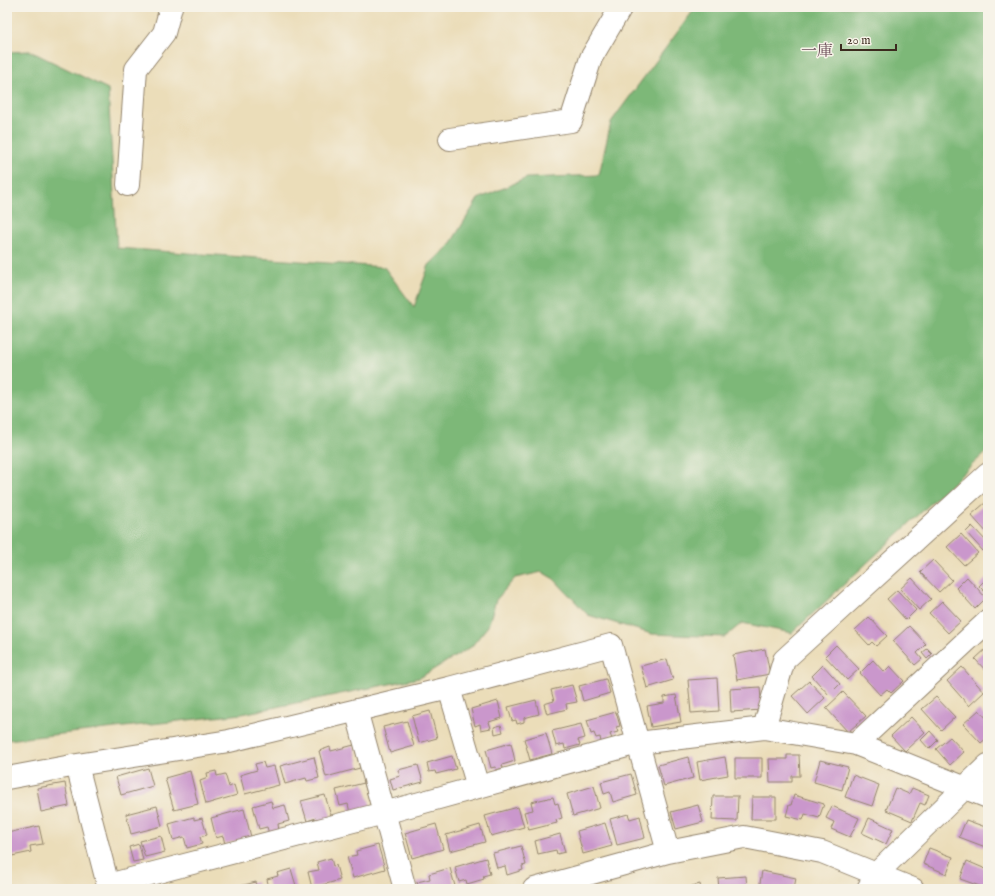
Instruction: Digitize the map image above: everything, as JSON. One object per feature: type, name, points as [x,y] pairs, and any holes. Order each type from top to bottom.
[{"type":"street","points":[[128,185],[136,69],[164,33],[171,7]]},
{"type":"street","points":[[450,139],[571,122],[591,58],[621,7]]},
{"type":"street","points":[[764,728],[784,660],[988,474]]},
{"type":"street","points":[[856,744],[988,621]]},
{"type":"street","points":[[7,778],[77,765],[229,741],[449,688],[611,645],[668,852]]},
{"type":"street","points":[[449,688],[478,787]]},
{"type":"street","points":[[356,710],[405,889]]},
{"type":"street","points":[[77,765],[108,887],[638,743],[764,728],[856,744],[988,797]]},
{"type":"street","points":[[872,881],[965,787],[988,766]]},
{"type":"street","points":[[534,889],[668,852],[744,837],[822,852],[872,881],[914,889]]},
{"type":"green space","points":[[696,7],[988,7],[988,450],[792,633],[742,623],[725,637],[652,634],[588,615],[554,579],[542,572],[515,578],[496,600],[488,626],[471,647],[419,678],[242,714],[7,740],[7,52],[30,51],[108,89],[117,248],[384,267],[414,307],[429,265],[449,246],[478,199],[527,178],[599,175],[611,122]]},
{"type":"building","points":[[985,503],[988,507],[988,534],[971,515]]},
{"type":"building","points":[[972,526],[988,543],[988,546],[983,551],[966,532]]},
{"type":"building","points":[[961,534],[978,553],[964,565],[947,547]]},
{"type":"building","points":[[933,560],[952,580],[939,592],[920,572]]},
{"type":"building","points":[[967,577],[986,598],[975,609],[956,588]]},
{"type":"building","points":[[988,577],[988,595],[979,586]]},
{"type":"building","points":[[912,578],[931,599],[919,610],[900,589]]},
{"type":"building","points":[[897,590],[916,610],[906,620],[887,599]]},
{"type":"building","points":[[942,601],[961,621],[948,633],[929,613]]},
{"type":"building","points":[[869,617],[887,636],[876,646],[872,642],[869,645],[855,630]]},
{"type":"building","points":[[909,626],[926,644],[917,653],[922,659],[915,665],[893,641]]},
{"type":"building","points":[[836,645],[859,669],[847,680],[825,656]]},
{"type":"building","points":[[988,647],[988,673],[975,659]]},
{"type":"building","points":[[765,649],[770,674],[737,680],[733,655]]},
{"type":"building","points":[[927,649],[932,654],[927,659],[922,653]]},
{"type":"building","points":[[667,659],[673,680],[647,688],[641,666]]},
{"type":"building","points":[[873,660],[884,672],[890,666],[904,681],[891,693],[887,689],[880,695],[860,673]]},
{"type":"building","points":[[823,665],[840,684],[829,695],[812,676]]},
{"type":"building","points":[[962,667],[984,692],[969,706],[947,681]]},
{"type":"building","points":[[717,678],[719,711],[691,713],[688,680]]},
{"type":"building","points":[[606,679],[610,693],[583,701],[579,686]]},
{"type":"building","points":[[809,681],[825,698],[808,714],[792,696]]},
{"type":"building","points":[[572,685],[577,702],[566,704],[567,709],[547,714],[544,704],[554,701],[551,690]]},
{"type":"building","points":[[760,687],[762,710],[731,712],[730,689]]},
{"type":"building","points":[[843,692],[866,716],[848,732],[826,708]]},
{"type":"building","points":[[676,695],[681,722],[651,727],[647,706],[664,703],[664,697]]},
{"type":"building","points":[[936,697],[955,717],[941,730],[922,709]]},
{"type":"building","points":[[536,700],[539,714],[524,718],[524,722],[517,724],[516,720],[512,721],[508,707]]},
{"type":"building","points":[[498,701],[502,718],[489,722],[491,728],[481,730],[480,724],[475,726],[471,709]]},
{"type":"building","points":[[979,710],[988,720],[988,737],[981,743],[963,724]]},
{"type":"building","points":[[430,711],[437,738],[419,743],[412,716]]},
{"type":"building","points":[[616,712],[620,726],[616,727],[618,732],[610,734],[612,739],[601,742],[600,737],[596,738],[594,733],[591,734],[587,720]]},
{"type":"building","points":[[911,717],[925,732],[905,751],[891,736]]},
{"type":"building","points":[[407,721],[414,746],[390,753],[383,727]]},
{"type":"building","points":[[581,724],[585,738],[578,740],[580,745],[565,749],[564,744],[556,746],[552,731]]},
{"type":"building","points":[[501,725],[503,732],[495,734],[494,727]]},
{"type":"building","points":[[930,731],[938,740],[929,749],[921,740]]},
{"type":"building","points":[[546,733],[552,754],[530,760],[524,739]]},
{"type":"building","points":[[950,737],[964,752],[950,765],[936,749]]},
{"type":"building","points":[[511,743],[515,761],[502,765],[503,768],[496,770],[495,767],[491,768],[486,750]]},
{"type":"building","points":[[354,745],[360,768],[326,777],[319,751],[330,747],[331,751]]},
{"type":"building","points":[[787,755],[799,755],[800,776],[792,776],[792,782],[770,782],[769,759],[787,759]]},
{"type":"building","points":[[452,756],[456,769],[436,774],[435,771],[429,772],[427,763]]},
{"type":"building","points":[[314,757],[319,778],[307,781],[306,778],[285,784],[280,766]]},
{"type":"building","points":[[688,757],[693,778],[664,786],[658,765]]},
{"type":"building","points":[[725,757],[728,775],[700,780],[697,762]]},
{"type":"building","points":[[735,758],[762,758],[762,778],[735,778]]},
{"type":"building","points":[[820,760],[848,767],[842,790],[814,782]]},
{"type":"building","points":[[263,762],[265,768],[274,766],[279,785],[245,794],[240,775],[257,770],[255,764]]},
{"type":"building","points":[[418,765],[423,782],[393,790],[390,779],[400,776],[398,770]]},
{"type":"building","points":[[148,768],[153,786],[121,795],[116,777]]},
{"type":"building","points":[[190,771],[198,804],[174,810],[165,778]]},
{"type":"building","points":[[216,771],[217,776],[225,774],[229,787],[234,785],[237,795],[206,804],[200,781],[208,778],[207,773]]},
{"type":"building","points":[[631,774],[637,795],[613,802],[610,792],[604,794],[601,782]]},
{"type":"building","points":[[853,775],[879,785],[872,806],[845,797]]},
{"type":"building","points":[[65,783],[69,806],[41,812],[37,788]]},
{"type":"building","points":[[364,783],[371,807],[350,813],[348,804],[340,806],[336,790]]},
{"type":"building","points":[[594,786],[600,808],[573,816],[567,794]]},
{"type":"building","points":[[895,788],[909,794],[912,788],[929,795],[925,805],[920,803],[912,821],[886,810]]},
{"type":"building","points":[[325,795],[332,820],[318,824],[316,818],[307,821],[301,801]]},
{"type":"building","points":[[794,795],[824,804],[819,818],[805,814],[803,820],[786,816]]},
{"type":"building","points":[[713,796],[738,796],[737,821],[712,820]]},
{"type":"building","points":[[553,797],[555,804],[558,803],[562,818],[556,820],[557,823],[529,830],[524,812],[533,810],[531,802]]},
{"type":"building","points":[[752,797],[776,797],[776,819],[751,819]]},
{"type":"building","points":[[271,801],[273,808],[285,805],[289,821],[278,824],[279,831],[269,834],[267,827],[259,829],[253,806]]},
{"type":"building","points":[[698,805],[703,822],[676,829],[671,812]]},
{"type":"building","points":[[157,806],[162,826],[131,834],[126,814]]},
{"type":"building","points":[[832,806],[859,818],[850,837],[831,829],[834,822],[826,818]]},
{"type":"building","points":[[518,807],[524,827],[491,836],[485,816]]},
{"type":"building","points":[[244,809],[251,837],[225,844],[223,836],[216,838],[211,818]]},
{"type":"building","points":[[628,814],[630,819],[640,816],[645,838],[617,845],[610,819]]},
{"type":"building","points":[[194,817],[194,820],[202,818],[207,835],[200,837],[202,844],[187,848],[184,837],[173,840],[169,824]]},
{"type":"building","points":[[869,818],[893,829],[886,844],[862,833]]},
{"type":"building","points":[[966,820],[988,828],[988,848],[959,837]]},
{"type":"building","points":[[605,823],[612,846],[583,854],[577,831]]},
{"type":"building","points":[[436,824],[443,849],[412,858],[405,833]]},
{"type":"building","points":[[480,825],[485,842],[450,851],[446,835]]},
{"type":"building","points":[[39,826],[43,844],[30,846],[31,852],[12,856],[7,833]]},
{"type":"building","points":[[560,834],[565,852],[557,854],[556,850],[538,854],[535,841]]},
{"type":"building","points":[[161,836],[165,852],[145,857],[140,841]]},
{"type":"building","points":[[139,844],[143,860],[133,862],[129,847]]},
{"type":"building","points":[[378,845],[385,869],[353,878],[347,857],[357,855],[356,851]]},
{"type":"building","points":[[521,846],[526,865],[522,866],[523,870],[507,875],[505,866],[497,868],[493,853]]},
{"type":"building","points":[[929,848],[953,857],[947,874],[923,864]]},
{"type":"building","points":[[331,858],[333,866],[336,865],[340,880],[312,888],[308,872],[319,870],[317,862]]},
{"type":"building","points":[[486,858],[490,874],[483,876],[484,879],[467,884],[466,880],[459,882],[455,867]]},
{"type":"building","points":[[967,861],[988,870],[988,889],[960,879]]},
{"type":"building","points":[[450,868],[455,886],[448,889],[419,889],[417,882],[430,879],[429,874]]},
{"type":"building","points":[[291,869],[297,889],[269,889],[267,879],[278,876],[277,873]]},
{"type":"building","points":[[762,871],[796,878],[794,889],[759,889]]},
{"type":"building","points":[[746,876],[747,889],[719,889],[718,878]]},
{"type":"building","points":[[256,882],[258,889],[227,889],[240,885]]},
{"type":"building","points":[[700,884],[701,889],[681,889]]},
{"type":"district","name":"一庫","points":[[817,52]]}]
